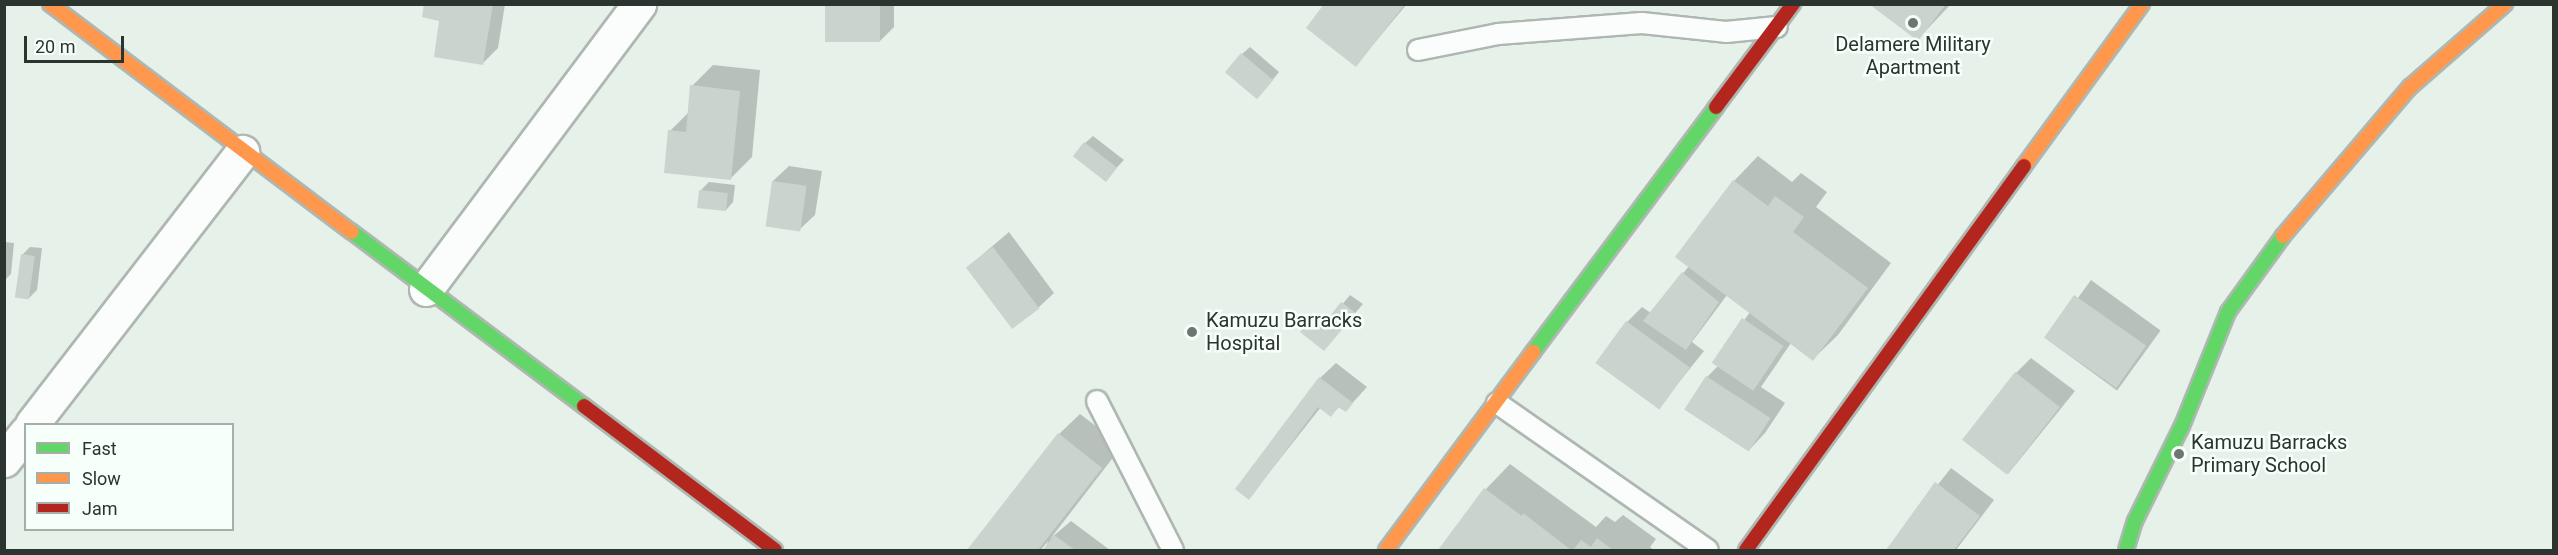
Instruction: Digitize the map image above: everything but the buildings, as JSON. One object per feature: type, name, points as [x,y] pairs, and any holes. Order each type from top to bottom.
[{"type":"street","points":[[50,4],[242,152],[775,550]]},
{"type":"street","points":[[426,289],[639,4]]},
{"type":"street","points":[[1386,550],[1793,4]]},
{"type":"street","points":[[1746,550],[2142,4]]},
{"type":"street","points":[[2126,550],[2135,521],[2182,426],[2228,312],[2259,264],[2410,87],[2505,4]]},
{"type":"street","points":[[33,423],[242,152]]},
{"type":"lane","points":[[1418,50],[1498,33],[1642,23],[1726,32],[1777,27]]},
{"type":"lane","points":[[1097,401],[1173,550]]},
{"type":"lane","points":[[1497,403],[1708,550]]},
{"type":"traffic: fast","points":[[1533,352],[1716,107]]},
{"type":"traffic: fast","points":[[352,232],[584,406]]},
{"type":"traffic: fast","points":[[2126,550],[2135,521],[2182,426],[2228,312],[2283,236]]},
{"type":"traffic: slow","points":[[50,4],[352,232]]},
{"type":"traffic: slow","points":[[2024,166],[2142,4]]},
{"type":"traffic: slow","points":[[2283,236],[2410,87],[2505,4]]},
{"type":"traffic: slow","points":[[1386,550],[1533,352]]},
{"type":"traffic: jam","points":[[1716,107],[1793,4]]},
{"type":"traffic: jam","points":[[1746,550],[2024,166]]},
{"type":"traffic: jam","points":[[584,406],[775,550]]},
{"type":"place","name":"Delamere Military Apartment","points":[[1913,23]]},
{"type":"place","name":"Kamuzu Barracks Hospital","points":[[1192,332]]},
{"type":"place","name":"Kamuzu Barracks Primary School","points":[[2179,454]]}]
